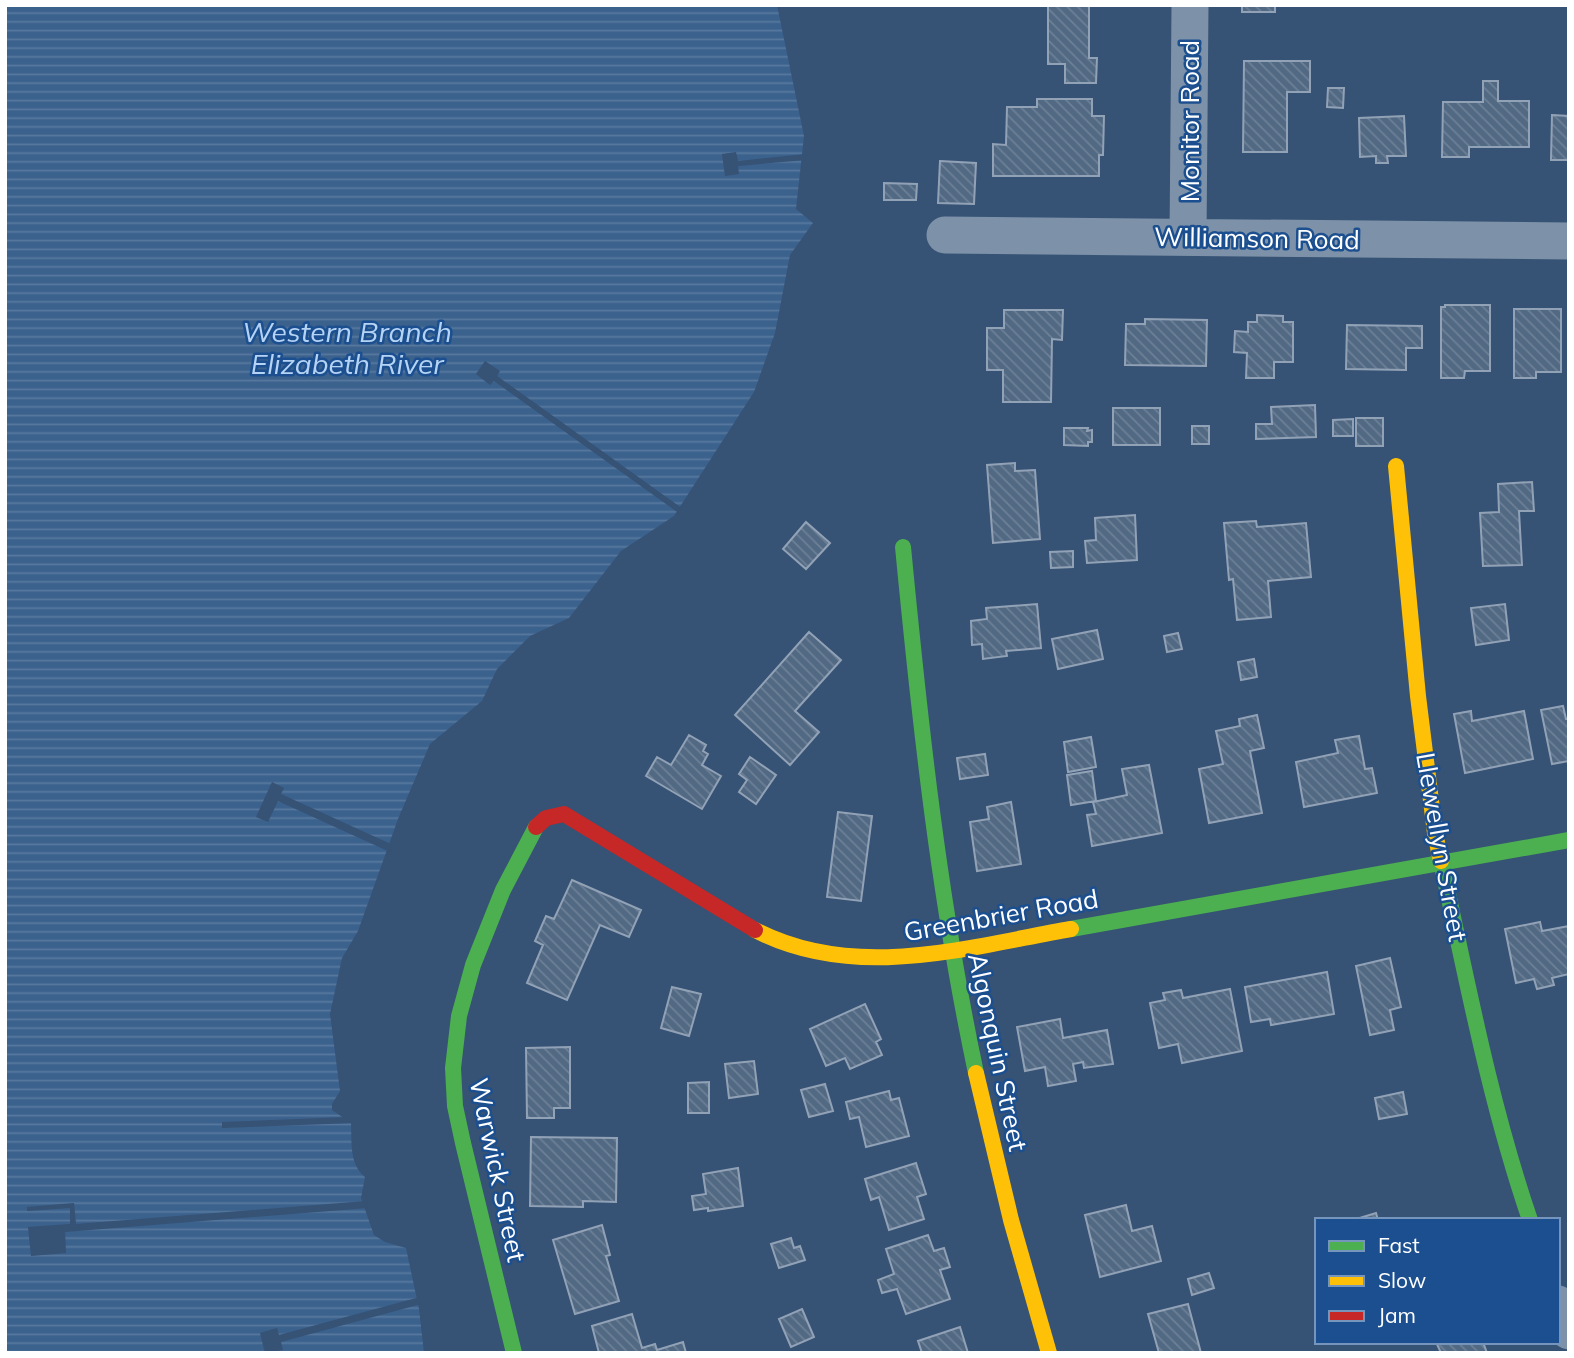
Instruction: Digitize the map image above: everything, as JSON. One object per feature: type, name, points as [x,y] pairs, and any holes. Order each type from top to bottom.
[{"type":"street","name":"Monitor Road","points":[[1188,237],[1190,5]]},
{"type":"street","name":"Williamson Road","points":[[945,235],[1569,241]]},
{"type":"street","name":"Llewellyn Street","points":[[1396,466],[1418,696],[1440,863],[1479,1038],[1529,1218]]},
{"type":"street","name":"Algonquin Street","points":[[903,547],[931,816],[952,953],[983,1109],[1020,1259],[1049,1353]]},
{"type":"street","name":"Greenbrier Road","points":[[509,878],[541,818],[552,813],[564,814],[710,901],[737,921],[783,942],[832,954],[887,959],[952,953],[991,943],[1569,840]]},
{"type":"street","name":"Warwick Street","points":[[509,878],[484,937],[462,1002],[453,1070],[456,1113],[514,1353]]},
{"type":"street","points":[[1560,1309],[1569,1331]]},
{"type":"water","name":"Western Branch Elizabeth River","points":[[5,5],[777,5],[804,136],[796,209],[813,223],[790,255],[775,333],[754,392],[674,516],[621,551],[569,618],[530,636],[497,669],[482,701],[430,744],[398,819],[358,931],[342,958],[330,1014],[340,1091],[332,1104],[332,1110],[351,1123],[354,1159],[365,1177],[361,1198],[374,1235],[385,1242],[406,1248],[419,1309],[424,1353],[5,1353]]},
{"type":"pier","points":[[736,152],[738,161],[806,154],[805,160],[738,166],[739,174],[725,176],[722,154]]},
{"type":"pier","points":[[485,361],[500,371],[497,376],[683,509],[680,514],[494,381],[490,385],[476,374]]},
{"type":"pier","points":[[272,782],[284,788],[281,794],[393,845],[390,852],[278,801],[268,822],[256,817]]},
{"type":"pier","points":[[348,1117],[354,1123],[222,1128],[222,1122]]},
{"type":"pier","points":[[366,1201],[368,1208],[65,1232],[66,1253],[31,1256],[28,1227],[70,1224],[70,1208],[27,1211],[27,1207],[74,1203],[76,1224]]},
{"type":"pier","points":[[420,1297],[421,1304],[281,1342],[283,1350],[265,1353],[260,1333],[277,1328],[279,1335]]},
{"type":"building","points":[[1048,5],[1089,5],[1089,58],[1097,58],[1096,83],[1065,83],[1065,64],[1048,64]]},
{"type":"building","points":[[1242,5],[1275,5],[1275,12],[1242,12]]},
{"type":"building","points":[[1244,61],[1310,61],[1310,92],[1287,92],[1287,152],[1243,152]]},
{"type":"building","points":[[1483,81],[1498,81],[1498,101],[1529,101],[1529,147],[1469,147],[1469,157],[1442,157],[1443,102],[1483,102]]},
{"type":"building","points":[[1328,88],[1344,88],[1343,108],[1327,107]]},
{"type":"building","points":[[1037,99],[1092,99],[1092,116],[1104,116],[1103,155],[1099,155],[1099,176],[993,176],[993,144],[1006,145],[1007,107],[1037,107]]},
{"type":"building","points":[[1552,115],[1569,116],[1569,160],[1551,160]]},
{"type":"building","points":[[1404,116],[1406,156],[1387,156],[1388,163],[1376,163],[1376,156],[1360,157],[1359,118]]},
{"type":"building","points":[[940,161],[976,163],[974,204],[938,203]]},
{"type":"building","points":[[884,183],[917,184],[916,200],[884,200]]},
{"type":"building","points":[[1490,305],[1490,371],[1465,371],[1464,378],[1441,378],[1441,307]]},
{"type":"building","points":[[1514,309],[1561,309],[1561,372],[1536,372],[1536,378],[1514,378]]},
{"type":"building","points":[[1004,310],[1063,310],[1062,340],[1052,339],[1051,402],[1003,402],[1003,370],[987,370],[987,328],[1004,328]]},
{"type":"building","points":[[1257,315],[1283,316],[1283,322],[1293,322],[1293,362],[1274,362],[1274,378],[1246,378],[1247,353],[1234,352],[1235,331],[1248,332],[1248,322],[1257,322]]},
{"type":"building","points":[[1145,319],[1207,320],[1206,366],[1125,365],[1126,324],[1145,324]]},
{"type":"building","points":[[1347,325],[1422,326],[1422,348],[1406,348],[1406,370],[1346,369]]},
{"type":"building","points":[[1315,405],[1316,437],[1256,439],[1256,424],[1272,424],[1271,407]]},
{"type":"building","points":[[1113,408],[1160,408],[1160,445],[1113,445]]},
{"type":"building","points":[[1356,418],[1383,418],[1383,446],[1356,446]]},
{"type":"building","points":[[1353,419],[1353,436],[1333,436],[1333,420]]},
{"type":"building","points":[[1192,426],[1209,426],[1209,444],[1192,444]]},
{"type":"building","points":[[1064,428],[1092,430],[1092,442],[1088,442],[1088,446],[1064,445]]},
{"type":"building","points":[[1015,463],[1015,471],[1035,470],[1040,539],[993,543],[987,465]]},
{"type":"building","points":[[1532,482],[1534,511],[1519,511],[1522,565],[1483,566],[1480,513],[1499,512],[1498,484]]},
{"type":"building","points":[[1135,515],[1137,560],[1087,563],[1085,541],[1096,540],[1095,518]]},
{"type":"building","points":[[1256,521],[1257,527],[1306,523],[1311,577],[1268,581],[1271,617],[1237,620],[1233,579],[1229,580],[1224,523]]},
{"type":"building","points":[[806,522],[830,543],[806,569],[783,549]]},
{"type":"building","points":[[1073,551],[1073,567],[1051,568],[1050,552]]},
{"type":"building","points":[[1037,604],[1041,648],[1006,651],[1007,656],[983,659],[982,644],[972,645],[971,621],[987,619],[986,608]]},
{"type":"building","points":[[1505,604],[1509,640],[1476,645],[1471,608]]},
{"type":"building","points":[[1097,630],[1103,659],[1058,669],[1052,639]]},
{"type":"building","points":[[809,632],[841,660],[795,711],[819,732],[790,765],[735,715]]},
{"type":"building","points":[[1178,633],[1182,649],[1167,652],[1164,636]]},
{"type":"building","points":[[1254,659],[1257,677],[1241,680],[1238,662]]},
{"type":"building","points":[[1563,706],[1566,719],[1569,719],[1569,761],[1552,764],[1541,710]]},
{"type":"building","points":[[1471,711],[1472,721],[1524,711],[1533,759],[1465,773],[1454,714]]},
{"type":"building","points":[[1257,715],[1264,748],[1250,751],[1262,813],[1209,823],[1199,769],[1223,764],[1216,731],[1240,726],[1239,719]]},
{"type":"building","points":[[689,735],[706,745],[703,751],[708,754],[702,765],[721,776],[702,809],[646,776],[657,757],[671,765]]},
{"type":"building","points":[[1359,736],[1365,769],[1372,768],[1377,793],[1304,807],[1296,762],[1338,753],[1335,740]]},
{"type":"building","points":[[1091,737],[1096,767],[1068,772],[1064,742]]},
{"type":"building","points":[[985,754],[988,775],[960,779],[957,758]]},
{"type":"building","points":[[750,757],[776,775],[756,804],[739,792],[747,780],[739,774]]},
{"type":"building","points":[[1149,765],[1162,833],[1092,846],[1087,815],[1096,814],[1093,802],[1127,795],[1122,769]]},
{"type":"building","points":[[1092,771],[1096,801],[1071,805],[1067,775]]},
{"type":"building","points":[[1011,802],[1021,864],[977,871],[970,822],[989,819],[987,807]]},
{"type":"building","points":[[838,812],[872,816],[861,901],[827,897]]},
{"type":"building","points":[[572,880],[641,910],[629,937],[600,925],[567,1000],[527,983],[543,945],[535,941],[546,916],[554,919]]},
{"type":"building","points":[[1540,922],[1542,931],[1569,926],[1569,974],[1552,978],[1554,985],[1537,989],[1534,979],[1516,983],[1505,929]]},
{"type":"building","points":[[1390,958],[1401,1007],[1390,1010],[1394,1030],[1370,1035],[1356,966]]},
{"type":"building","points":[[1327,972],[1334,1014],[1271,1025],[1270,1019],[1251,1022],[1245,987]]},
{"type":"building","points":[[672,987],[701,994],[689,1036],[661,1028]]},
{"type":"building","points":[[1230,989],[1242,1051],[1182,1063],[1178,1044],[1159,1048],[1150,1003],[1165,1000],[1163,993],[1181,990],[1183,998]]},
{"type":"building","points":[[865,1004],[881,1039],[876,1042],[882,1055],[850,1069],[845,1058],[826,1066],[810,1029]]},
{"type":"building","points":[[1060,1019],[1063,1038],[1107,1030],[1113,1064],[1084,1068],[1083,1062],[1073,1064],[1076,1081],[1048,1086],[1045,1067],[1025,1071],[1017,1027]]},
{"type":"building","points":[[570,1047],[570,1108],[554,1108],[554,1118],[527,1118],[526,1048]]},
{"type":"building","points":[[754,1061],[758,1094],[729,1098],[725,1064]]},
{"type":"building","points":[[709,1082],[709,1113],[688,1113],[688,1083]]},
{"type":"building","points":[[825,1084],[833,1111],[809,1117],[801,1090]]},
{"type":"building","points":[[889,1091],[891,1100],[899,1098],[909,1136],[866,1147],[859,1117],[850,1119],[846,1102]]},
{"type":"building","points":[[1403,1092],[1407,1114],[1379,1119],[1375,1098]]},
{"type":"building","points":[[531,1137],[617,1138],[616,1202],[583,1201],[583,1207],[530,1206]]},
{"type":"building","points":[[916,1163],[926,1194],[917,1197],[924,1219],[889,1230],[879,1197],[871,1200],[865,1179]]},
{"type":"building","points":[[738,1168],[743,1206],[708,1211],[708,1208],[694,1210],[692,1196],[706,1194],[703,1174]]},
{"type":"building","points":[[1126,1205],[1132,1231],[1152,1226],[1161,1261],[1100,1277],[1085,1215]]},
{"type":"building","points":[[1376,1213],[1377,1218],[1360,1218]]},
{"type":"building","points":[[602,1225],[610,1255],[606,1256],[619,1301],[575,1314],[553,1240]]},
{"type":"building","points":[[928,1235],[934,1251],[944,1248],[950,1267],[940,1270],[950,1299],[906,1314],[897,1289],[882,1293],[878,1280],[894,1274],[886,1249]]},
{"type":"building","points":[[791,1238],[794,1248],[800,1246],[805,1260],[779,1268],[771,1244]]},
{"type":"building","points":[[1209,1273],[1214,1288],[1192,1295],[1188,1279]]},
{"type":"building","points":[[1188,1304],[1201,1353],[1159,1353],[1148,1314]]},
{"type":"building","points":[[802,1309],[814,1337],[791,1347],[779,1319]]},
{"type":"building","points":[[632,1314],[642,1348],[655,1344],[657,1350],[683,1342],[686,1353],[599,1353],[592,1326]]},
{"type":"building","points":[[960,1327],[968,1353],[922,1353],[918,1341]]},
{"type":"building","points":[[1437,1344],[1484,1344],[1487,1353],[1441,1353]]},
{"type":"traffic: fast","points":[[903,547],[916,679],[941,877],[976,1073]]},
{"type":"traffic: fast","points":[[514,1353],[455,1106],[453,1068],[459,1016],[473,965],[503,890],[536,827]]},
{"type":"traffic: fast","points":[[1071,929],[1569,840]]},
{"type":"traffic: fast","points":[[1441,861],[1491,1087],[1529,1218]]},
{"type":"traffic: slow","points":[[1396,466],[1418,696],[1441,861]]},
{"type":"traffic: slow","points":[[755,930],[793,946],[832,954],[872,957],[952,951],[1071,929]]},
{"type":"traffic: slow","points":[[976,1073],[1011,1220],[1049,1353]]},
{"type":"traffic: jam","points":[[536,827],[546,818],[564,814],[755,930]]}]
